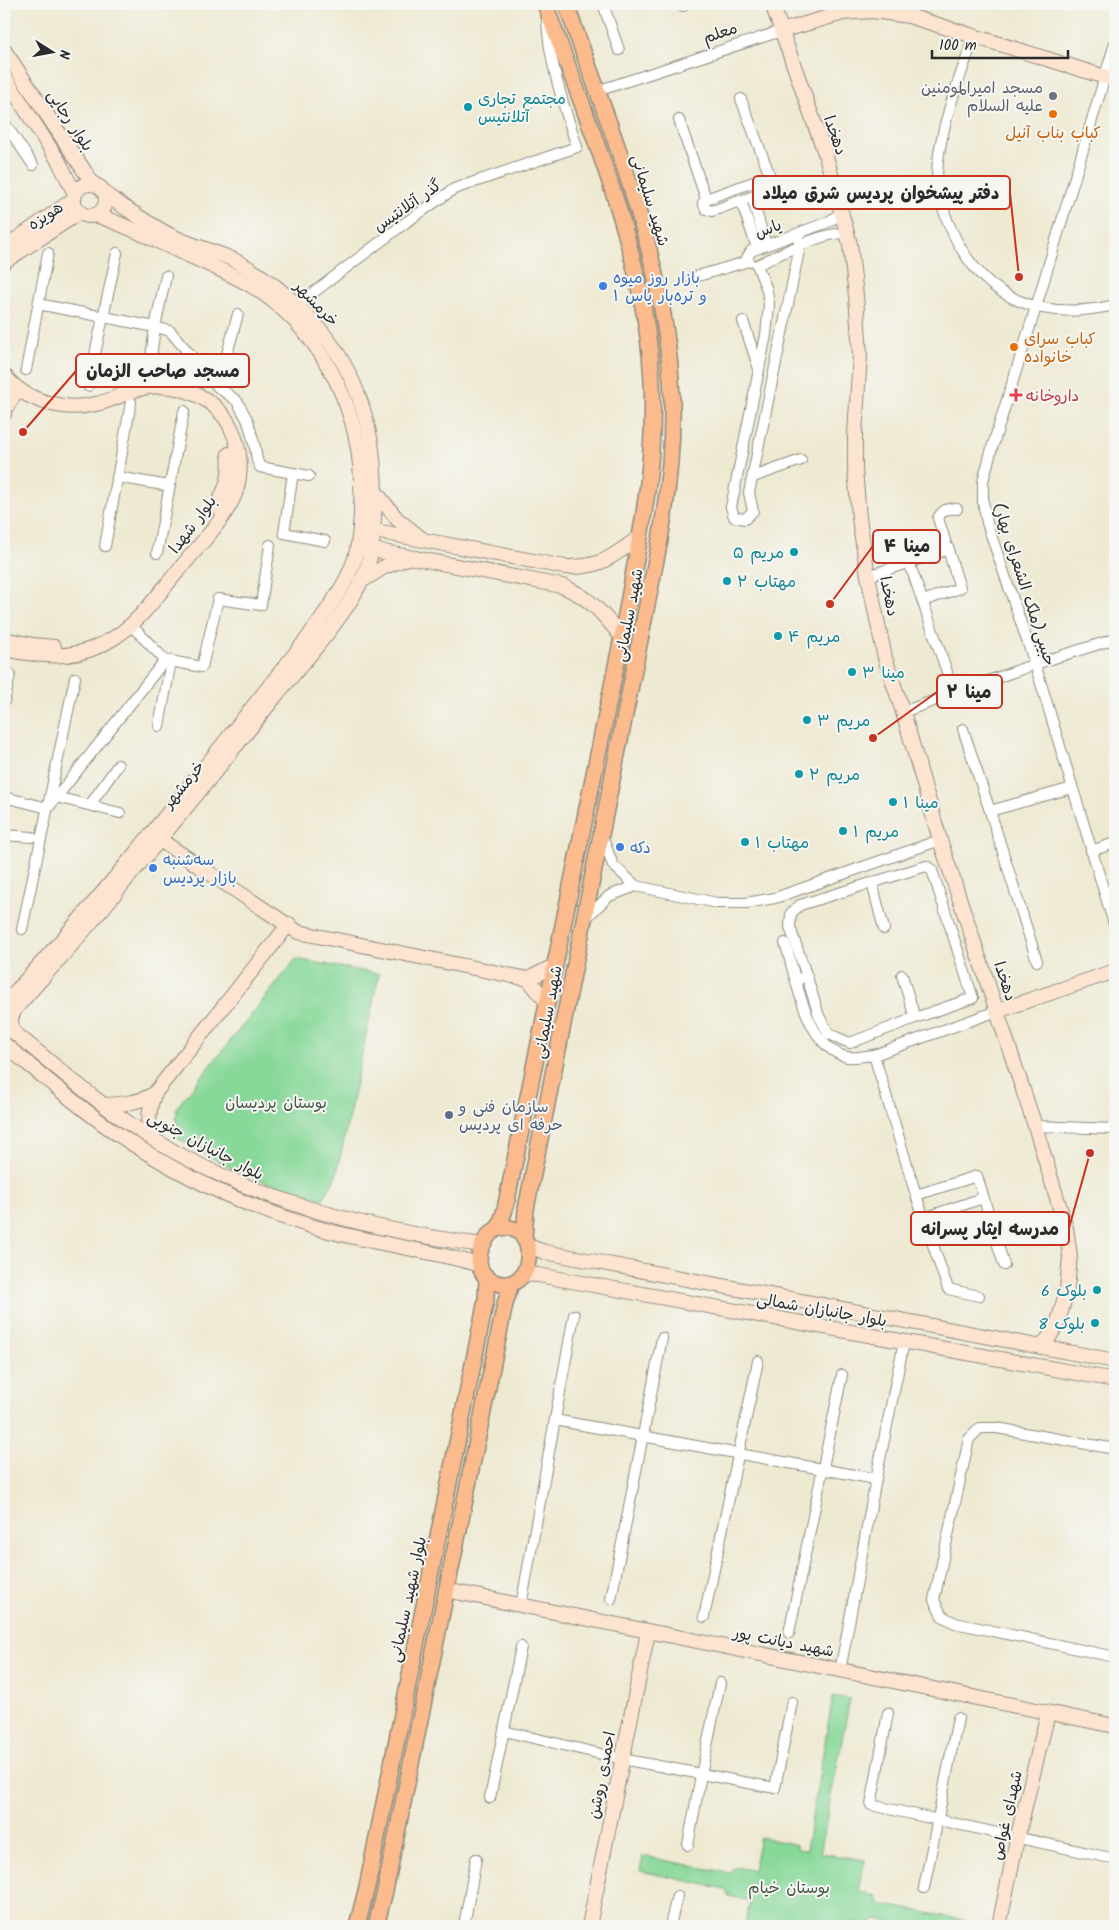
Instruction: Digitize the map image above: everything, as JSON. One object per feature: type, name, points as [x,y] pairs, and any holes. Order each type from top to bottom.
[{"type":"main road","name":"شهید سلیمانی","points":[[526,1243],[526,1209],[643,632],[669,489],[672,400],[666,336],[654,268],[635,200],[566,4]]},
{"type":"main road","name":"دهخدا","points":[[772,4],[826,156],[847,233],[856,296],[860,355],[855,434],[855,469],[859,518],[868,576],[885,658],[903,712],[940,840],[1061,1208],[1070,1256],[1069,1275],[1062,1310],[1050,1336],[1041,1347]]},
{"type":"main road","name":"شهید سلیمانی","points":[[499,1228],[505,1209],[622,637],[649,487],[653,401],[648,337],[635,271],[618,207],[546,7]]},
{"type":"main road","name":"معلم","points":[[781,31],[843,13],[873,11],[909,16],[1110,78]]},
{"type":"main road","name":"بلوار رجایی","points":[[4,50],[93,184]]},
{"type":"main road","name":"بلوار رجایی","points":[[4,76],[48,145],[75,196]]},
{"type":"main road","points":[[579,97],[597,91]]},
{"type":"main road","points":[[93,184],[98,186],[105,194],[105,205],[99,213],[85,215],[77,209],[75,196],[82,186],[93,184]]},
{"type":"main road","name":"خرمشهر","points":[[7,1009],[52,951],[120,871],[307,639],[333,602],[355,557],[357,547],[366,530],[375,491],[370,430],[359,398],[345,367],[327,338],[297,305],[261,276],[233,260],[175,238],[105,194]]},
{"type":"main road","name":"هویزه","points":[[4,248],[75,196]]},
{"type":"main road","name":"هویزه","points":[[4,262],[80,212]]},
{"type":"main road","name":"خرمشهر","points":[[7,1009],[160,840],[318,645],[352,598],[367,568],[372,550],[366,530],[361,465],[356,433],[333,373],[316,346],[291,318],[254,287],[227,272],[154,240],[136,230],[94,215]]},
{"type":"main road","name":"بلوار شهدا","points":[[4,375],[11,392],[30,407],[73,417],[98,414],[114,403],[147,393]]},
{"type":"main road","name":"بلوار شهدا","points":[[4,639],[33,645],[56,647],[78,643],[98,636],[117,625],[226,511],[236,490],[240,465],[237,441],[226,419],[208,401],[187,390],[162,386],[131,402],[114,403]]},
{"type":"main road","points":[[4,414],[11,392]]},
{"type":"main road","points":[[375,491],[397,519],[424,540]]},
{"type":"main road","points":[[366,530],[565,567],[582,567],[602,563],[640,537]]},
{"type":"main road","name":"بلوار شهدا","points":[[4,649],[32,655],[56,657],[80,653],[102,645],[122,632],[142,615],[201,535]]},
{"type":"main road","points":[[357,547],[562,586],[579,593],[595,606],[622,637]]},
{"type":"main road","points":[[360,582],[379,570],[409,558]]},
{"type":"main road","points":[[160,840],[298,932],[528,979],[554,966]]},
{"type":"main road","points":[[152,1138],[148,1124],[149,1110],[154,1094],[288,924]]},
{"type":"main road","points":[[997,1011],[1115,971]]},
{"type":"main road","points":[[528,979],[547,1002]]},
{"type":"main road","points":[[7,1009],[8,1028]]},
{"type":"main road","name":"بلوار جانبازان جنوبی","points":[[8,1028],[104,1105],[152,1138],[214,1172],[255,1190],[318,1212],[375,1226],[482,1245]]},
{"type":"main road","name":"بلوار جانبازان جنوبی","points":[[4,1048],[119,1135],[159,1160],[208,1186],[258,1208],[314,1227],[372,1241],[448,1255],[483,1271]]},
{"type":"main road","points":[[104,1105],[132,1103],[154,1094]]},
{"type":"main road","points":[[376,1926],[385,1891],[505,1304],[517,1278],[528,1264],[526,1243],[520,1234],[512,1229],[499,1228],[488,1235],[482,1245],[483,1271],[495,1282],[517,1278]]},
{"type":"main road","name":"بلوار جانبازان شمالی","points":[[526,1243],[545,1252],[1115,1361]]},
{"type":"main road","name":"بلوار شهید سلیمانی","points":[[357,1926],[367,1887],[486,1300],[483,1271]]},
{"type":"main road","name":"بلوار جانبازان شمالی","points":[[517,1278],[538,1275],[1115,1380]]},
{"type":"main road","name":"شهید دیانت پور","points":[[446,1590],[1115,1726]]},
{"type":"main road","name":"احمدی روشن","points":[[589,1926],[648,1632]]},
{"type":"main road","points":[[407,1688],[425,1692]]},
{"type":"main road","name":"شهدای غواص","points":[[999,1926],[1017,1838],[1048,1713]]},
{"type":"street","points":[[603,4],[619,50]]},
{"type":"street","name":"گذر آتلانتیس","points":[[297,305],[405,223],[454,189],[577,147],[548,40],[546,7]]},
{"type":"street","name":"معلم","points":[[597,91],[781,31]]},
{"type":"street","points":[[974,37],[953,98],[938,162],[939,191],[945,216],[958,245],[985,280],[1002,292],[1036,307],[1059,311],[1084,311],[1115,305]]},
{"type":"street","name":"حبیبی(ملک الشعرای بهار)","points":[[1115,43],[1110,78],[1036,307],[983,481],[983,502],[987,523],[1035,664],[1115,927]]},
{"type":"street","points":[[741,99],[773,184],[771,190],[712,211],[706,209],[703,204],[706,199],[770,179]]},
{"type":"street","points":[[679,120],[706,199]]},
{"type":"street","points":[[4,122],[33,165]]},
{"type":"street","points":[[752,198],[758,248]]},
{"type":"street","points":[[741,202],[758,248]]},
{"type":"street","name":"یاس","points":[[758,248],[828,222],[837,216],[841,208]]},
{"type":"street","name":"یاس","points":[[759,370],[766,334],[768,304],[767,290],[756,265],[836,232],[847,233]]},
{"type":"street","points":[[743,321],[759,370],[731,507],[734,517],[745,519],[754,511],[750,493],[800,246],[797,234]]},
{"type":"street","points":[[691,278],[749,261],[748,258],[758,248]]},
{"type":"street","points":[[26,370],[48,253]]},
{"type":"street","points":[[88,386],[117,253]]},
{"type":"street","points":[[147,393],[155,327],[166,276]]},
{"type":"street","points":[[38,304],[170,330],[218,387],[237,401],[248,421],[256,447],[256,460],[260,467],[309,476]]},
{"type":"street","points":[[218,387],[238,314]]},
{"type":"street","points":[[105,546],[131,402]]},
{"type":"street","points":[[157,553],[184,411]]},
{"type":"street","points":[[753,477],[801,460]]},
{"type":"street","points":[[294,473],[284,533],[325,541]]},
{"type":"street","points":[[118,477],[169,486]]},
{"type":"street","points":[[923,601],[960,588],[938,518],[948,508],[957,510]]},
{"type":"street","points":[[131,625],[168,660],[202,667],[218,599],[260,605],[270,545]]},
{"type":"street","points":[[868,576],[949,549]]},
{"type":"street","points":[[909,562],[947,672]]},
{"type":"street","points":[[903,712],[1035,664],[1115,639]]},
{"type":"street","points":[[159,726],[168,660]]},
{"type":"street","points":[[48,808],[168,660]]},
{"type":"street","points":[[4,702],[10,674]]},
{"type":"street","points":[[22,928],[75,678]]},
{"type":"street","points":[[963,729],[1037,961]]},
{"type":"street","points":[[90,805],[118,765]]},
{"type":"street","points":[[990,811],[1072,788]]},
{"type":"street","points":[[4,797],[48,808]]},
{"type":"street","points":[[56,797],[120,813]]},
{"type":"street","points":[[601,833],[612,866],[636,886],[717,902],[746,903],[775,898],[940,840]]},
{"type":"street","points":[[4,835],[32,837]]},
{"type":"street","points":[[1091,850],[1115,843]]},
{"type":"street","points":[[785,943],[802,979],[819,1016],[829,1034],[850,1043],[974,998],[932,870],[926,866],[800,906],[792,913],[790,927],[802,979],[812,1027],[826,1046],[846,1056],[857,1057],[874,1055],[997,1011]]},
{"type":"street","points":[[872,884],[884,929]]},
{"type":"street","points":[[584,920],[608,896],[636,886]]},
{"type":"street","points":[[902,975],[916,1018]]},
{"type":"street","points":[[874,1055],[916,1195],[948,1289],[978,1296]]},
{"type":"street","points":[[1035,1126],[1115,1128]]},
{"type":"street","points":[[916,1195],[976,1176],[1004,1265]]},
{"type":"street","points":[[924,1218],[984,1198]]},
{"type":"street","points":[[521,1606],[574,1315]]},
{"type":"street","points":[[611,1599],[662,1338]]},
{"type":"street","points":[[840,1670],[904,1342]]},
{"type":"street","points":[[704,1617],[758,1360]]},
{"type":"street","points":[[789,1632],[842,1375]]},
{"type":"street","points":[[555,1420],[876,1479]]},
{"type":"street","points":[[1115,1449],[997,1428],[980,1428],[969,1439],[934,1600],[942,1616],[955,1623],[1115,1657]]},
{"type":"street","points":[[490,1798],[521,1647]]},
{"type":"street","points":[[688,1845],[720,1683]]},
{"type":"street","points":[[504,1731],[622,1759],[775,1788],[792,1702]]},
{"type":"street","points":[[888,1713],[871,1805],[1115,1859]]},
{"type":"street","points":[[924,1888],[958,1718]]},
{"type":"street","points":[[464,1926],[476,1859]]},
{"type":"street","points":[[670,1926],[678,1896]]},
{"type":"green space","name":"بوستان پردیسان","points":[[296,959],[379,974],[336,1177],[323,1199],[262,1181],[231,1168],[175,1137],[177,1107]]},
{"type":"green space","name":"بوستان خیام","points":[[833,1696],[850,1699],[820,1853],[865,1860],[859,1892],[878,1896],[877,1899],[880,1904],[965,1920],[964,1926],[909,1926],[876,1919],[872,1922],[872,1926],[852,1922],[851,1926],[745,1926],[750,1901],[729,1896],[725,1889],[640,1871],[643,1856],[729,1873],[734,1867],[753,1870],[760,1837],[797,1845],[797,1849],[806,1850]]},
{"type":"place","name":"مسجد امیرالمومنین علیه السلام","points":[[1053,96]]},
{"type":"place","name":"مجتمع تجاری آتلانتیس","points":[[468,107]]},
{"type":"place","name":"کباب بناب آنیل","points":[[1053,114]]},
{"type":"place","name":"دفتر پیشخوان پردیس شرق میلاد","points":[[1019,277]]},
{"type":"place","name":"بازار روز میوه و تره‌بار یاس ۱","points":[[603,286]]},
{"type":"place","name":"کباب سرای خانواده","points":[[1014,347]]},
{"type":"place","name":"داروخانه","points":[[1016,395]]},
{"type":"place","name":"مسجد صاحب الزمان","points":[[23,432]]},
{"type":"place","name":"مریم ۵","points":[[794,552]]},
{"type":"place","name":"مهتاب ۲","points":[[727,581]]},
{"type":"place","name":"مینا ۴","points":[[830,604]]},
{"type":"place","name":"مریم ۴","points":[[778,636]]},
{"type":"place","name":"مینا ۳","points":[[852,672]]},
{"type":"place","name":"مریم ۳","points":[[807,720]]},
{"type":"place","name":"مینا ۲","points":[[873,738]]},
{"type":"place","name":"مریم ۲","points":[[799,774]]},
{"type":"place","name":"مینا ۱","points":[[893,802]]},
{"type":"place","name":"مریم ۱","points":[[843,831]]},
{"type":"place","name":"مهتاب ۱","points":[[745,842]]},
{"type":"place","name":"دکه","points":[[620,847]]},
{"type":"place","name":"سه‌شنبه بازار پردیس","points":[[153,868]]},
{"type":"place","name":"سازمان فنی و حرفه ای پردیس","points":[[449,1115]]},
{"type":"place","name":"مدرسه ایثار پسرانه","points":[[1090,1153]]},
{"type":"place","name":"بلوک 6","points":[[1097,1290]]},
{"type":"place","name":"بلوک 8","points":[[1095,1323]]}]
